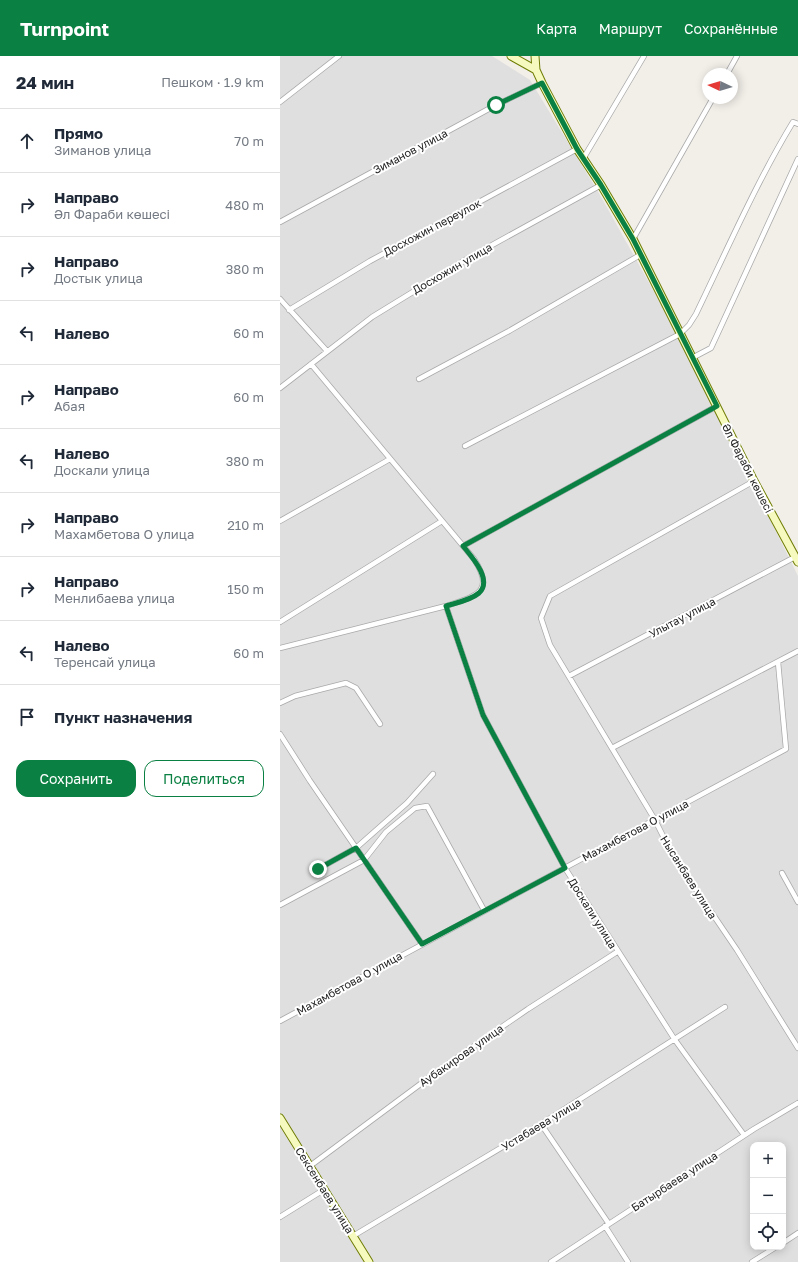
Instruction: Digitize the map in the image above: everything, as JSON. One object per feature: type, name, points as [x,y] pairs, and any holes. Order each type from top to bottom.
[{"type":"street","points":[[280,102],[339,56]]},
{"type":"street","points":[[511,56],[536,70]]},
{"type":"street","name":"Әл Фараби көшесі","points":[[535,56],[536,70],[542,83],[577,149],[601,185],[633,239],[754,481],[796,559]]},
{"type":"street","points":[[583,159],[644,56]]},
{"type":"street","points":[[730,68],[737,56]]},
{"type":"street","name":"Зиманов улица","points":[[280,222],[496,105],[542,83]]},
{"type":"street","points":[[633,239],[710,104]]},
{"type":"street","points":[[465,446],[680,334],[689,325],[696,314],[746,209],[784,137],[793,122],[798,124]]},
{"type":"street","name":"Досхожин переулок","points":[[289,310],[370,260],[577,149]]},
{"type":"street","points":[[692,358],[711,348],[798,159]]},
{"type":"street","name":"Досхожин улица","points":[[280,388],[372,317],[445,272],[601,185]]},
{"type":"street","points":[[420,379],[509,331],[640,254]]},
{"type":"street","points":[[280,300],[327,351]]},
{"type":"street","points":[[280,648],[446,606],[471,598],[478,593],[483,586],[482,571],[463,546],[311,364]]},
{"type":"street","points":[[463,546],[717,406]]},
{"type":"street","points":[[280,521],[390,458]]},
{"type":"street","name":"Нысанбаев улица","points":[[754,481],[550,596],[541,618],[550,645],[655,820],[672,854],[737,950],[798,1048]]},
{"type":"street","points":[[280,622],[442,521]]},
{"type":"street","name":"Улытау улица","points":[[569,676],[796,559]]},
{"type":"street","name":"Доскали улица","points":[[446,606],[483,715],[565,868],[617,952],[675,1040],[744,1135]]},
{"type":"street","points":[[612,748],[798,651]]},
{"type":"street","name":"Махамбетова О улица","points":[[280,1021],[786,749],[778,662]]},
{"type":"street","points":[[280,703],[295,696],[346,683],[356,688],[380,724]]},
{"type":"street","points":[[280,734],[310,781],[422,944]]},
{"type":"street","points":[[318,869],[356,848],[407,803],[432,774]]},
{"type":"street","points":[[280,905],[364,860],[386,832],[415,808],[427,806],[484,910]]},
{"type":"street","points":[[782,873],[798,902]]},
{"type":"street","name":"Аубакирова улица","points":[[310,1166],[442,1068],[528,1009],[617,952]]},
{"type":"street","name":"Устабаева улица","points":[[353,1236],[542,1124],[725,1007]]},
{"type":"street","name":"Батырбаева улица","points":[[551,1262],[744,1135],[798,1103]]},
{"type":"street","name":"Сексенбаев улица","points":[[280,1118],[369,1262]]},
{"type":"street","points":[[542,1124],[607,1225],[628,1262]]},
{"type":"street","points":[[280,1216],[325,1189]]},
{"type":"street","points":[[786,1241],[798,1233]]},
{"type":"street","points":[[752,1262],[771,1250]]},
{"type":"shaded area","points":[[280,56],[492,56],[530,80],[600,195],[685,347],[798,576],[798,1262],[280,1262]]},
{"type":"route","points":[[318,869],[356,848],[422,944],[565,868],[483,715],[446,606],[471,598],[478,593],[483,586],[482,571],[463,546],[481,538],[717,406],[633,239],[601,185],[577,149],[542,83],[496,105]]}]
